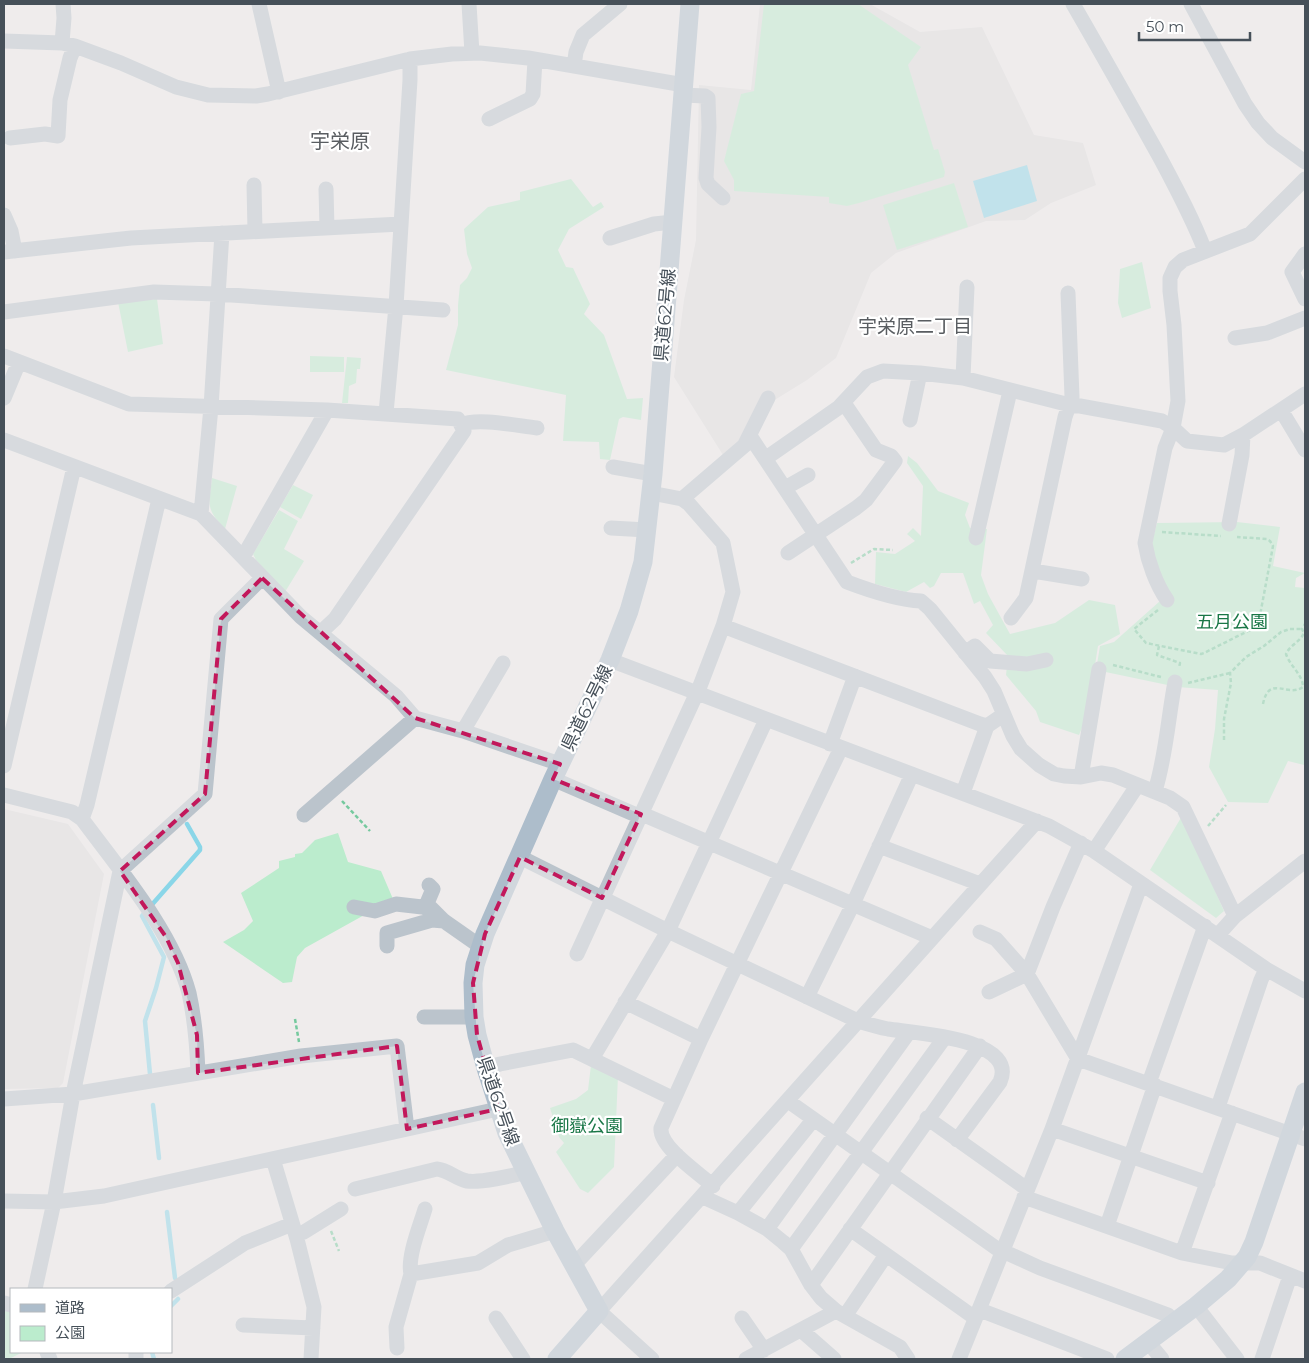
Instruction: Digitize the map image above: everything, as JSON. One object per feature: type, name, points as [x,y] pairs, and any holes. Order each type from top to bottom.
[{"type":"main road","name":"県道62号線","points":[[599,1311],[573,1266],[507,1133],[486,1068],[474,1016],[473,983],[475,966],[481,945],[557,771],[610,660],[638,584],[643,562],[653,474],[690,4]]},
{"type":"main road","points":[[1125,1359],[1196,1306],[1228,1279],[1243,1263],[1254,1242],[1298,1136],[1305,1092]]},
{"type":"main road","points":[[557,1359],[599,1311]]},
{"type":"street","points":[[10,138],[45,134],[58,136],[60,100],[70,58],[63,4]]},
{"type":"street","points":[[259,4],[279,92]]},
{"type":"street","points":[[469,4],[472,54]]},
{"type":"street","points":[[1073,4],[1162,163],[1199,234],[1205,251]]},
{"type":"street","points":[[1195,5],[1245,104],[1258,123],[1272,138],[1305,162]]},
{"type":"street","points":[[574,66],[576,52],[583,35],[617,6]]},
{"type":"street","points":[[4,41],[68,45],[121,63],[176,86],[208,95],[256,96],[410,59],[452,54],[535,60],[574,66],[706,96],[708,98],[709,127],[706,178],[708,184],[723,198]]},
{"type":"street","points":[[386,413],[396,306],[410,59]]},
{"type":"street","points":[[489,119],[530,99],[533,94],[535,60]]},
{"type":"street","points":[[1167,600],[1147,558],[1145,543],[1164,448],[1174,428],[1178,401],[1170,278],[1175,267],[1183,260],[1250,234],[1305,179]]},
{"type":"street","points":[[254,185],[256,232]]},
{"type":"street","points":[[326,188],[328,228]]},
{"type":"street","points":[[4,214],[11,231],[9,252],[131,238],[401,224]]},
{"type":"street","points":[[610,238],[654,224],[673,222]]},
{"type":"street","points":[[202,514],[222,233]]},
{"type":"street","points":[[1305,254],[1292,272],[1305,298]]},
{"type":"street","points":[[963,378],[968,287]]},
{"type":"street","points":[[4,312],[154,292],[217,294],[443,310]]},
{"type":"street","points":[[1011,618],[1026,598],[1066,417],[1072,398],[1068,293]]},
{"type":"street","points":[[1236,338],[1267,333],[1305,318]]},
{"type":"street","points":[[4,356],[129,404],[327,410],[458,419],[464,431],[335,619],[320,633]]},
{"type":"street","points":[[4,398],[19,362]]},
{"type":"street","points":[[766,458],[844,403],[867,377],[883,371],[920,372],[963,378],[1070,405],[1162,421],[1174,428],[1187,441],[1224,445],[1243,435],[1305,394]]},
{"type":"street","points":[[910,420],[920,372]]},
{"type":"street","points":[[976,538],[1010,391]]},
{"type":"street","points":[[745,444],[768,398]]},
{"type":"street","points":[[788,553],[866,500],[895,461],[891,456],[876,450],[844,403]]},
{"type":"street","points":[[243,558],[327,410]]},
{"type":"street","points":[[1281,410],[1305,450]]},
{"type":"street","points":[[461,425],[467,422],[479,422],[537,428]]},
{"type":"street","points":[[1230,533],[1242,455],[1243,435]]},
{"type":"street","points":[[682,499],[752,439],[847,582],[860,587],[921,601],[994,691],[1017,743],[1029,757],[1054,774],[1081,777],[1100,773],[1113,775],[1170,798],[1183,808],[1235,916]]},
{"type":"street","points":[[4,440],[202,514],[262,578],[320,633],[396,696],[415,718],[463,731],[557,771],[634,814],[642,814],[932,938]]},
{"type":"street","points":[[4,766],[74,467]]},
{"type":"street","points":[[613,467],[653,474]]},
{"type":"street","points":[[785,488],[808,475]]},
{"type":"street","points":[[577,954],[697,694],[733,592],[723,543],[689,504],[682,499],[651,493]]},
{"type":"street","points":[[82,818],[87,805],[159,499]]},
{"type":"street","points":[[611,528],[647,530]]},
{"type":"street","points":[[1033,571],[1082,579]]},
{"type":"street","points":[[35,1288],[54,1202],[73,1094],[120,871],[205,794],[221,619],[262,578]]},
{"type":"street","points":[[722,626],[987,726]]},
{"type":"street","points":[[965,653],[975,646],[990,661],[1027,664],[1046,660]]},
{"type":"street","points":[[610,660],[1037,821],[1094,851],[1266,969],[1305,991]]},
{"type":"street","points":[[463,731],[503,663]]},
{"type":"street","points":[[1081,777],[1099,670]]},
{"type":"street","points":[[855,676],[835,746],[781,874],[701,1039],[660,1133],[667,1146],[708,1191],[738,1213],[767,1230],[791,1249],[811,1285],[821,1298],[841,1314],[900,1346],[908,1359]]},
{"type":"street","points":[[1155,791],[1166,745],[1169,713],[1177,676]]},
{"type":"street","points":[[963,794],[987,726],[1003,715]]},
{"type":"street","points":[[304,815],[415,718]]},
{"type":"street","points":[[592,1059],[668,931],[766,720]]},
{"type":"street","points":[[807,997],[912,774]]},
{"type":"street","points":[[1094,851],[1137,786]]},
{"type":"street","points":[[4,794],[72,812],[82,818],[151,915],[166,937],[188,992],[197,1035],[198,1072]]},
{"type":"street","points":[[652,1359],[599,1311],[1037,821]]},
{"type":"street","points":[[989,992],[1028,974],[1053,907],[1081,843]]},
{"type":"street","points":[[879,846],[980,884]]},
{"type":"street","points":[[520,856],[737,965],[858,1021],[885,1028],[945,1037],[980,1046],[1000,1063],[1003,1069],[1003,1077],[957,1140]]},
{"type":"street","points":[[1218,935],[1235,916],[1305,861]]},
{"type":"street","points":[[959,1359],[1052,1129],[1141,884]]},
{"type":"street","points":[[425,908],[433,889],[430,885]]},
{"type":"street","points":[[354,907],[375,910],[396,904],[431,908],[444,921],[481,945]]},
{"type":"street","points":[[387,946],[387,933],[432,920],[444,921]]},
{"type":"street","points":[[1107,1226],[1132,1156],[1152,1084],[1205,926]]},
{"type":"street","points":[[980,932],[996,939],[1028,974],[1078,1059],[1298,1136]]},
{"type":"street","points":[[1218,1107],[1266,969]]},
{"type":"street","points":[[626,1002],[701,1039]]},
{"type":"street","points":[[424,1017],[474,1016]]},
{"type":"street","points":[[767,1230],[909,1032]]},
{"type":"street","points":[[791,1249],[945,1037]]},
{"type":"street","points":[[4,1099],[73,1094],[301,1056],[397,1046],[407,1129]]},
{"type":"street","points":[[811,1285],[927,1118],[980,1046]]},
{"type":"street","points":[[486,1068],[573,1050],[674,1099]]},
{"type":"street","points":[[788,1101],[1003,1252],[1040,1268],[1168,1315],[1174,1323]]},
{"type":"street","points":[[4,1201],[54,1202],[112,1194],[498,1109]]},
{"type":"street","points":[[1182,1253],[1232,1113]]},
{"type":"street","points":[[927,1118],[1025,1193],[1107,1226],[1182,1253],[1232,1263],[1260,1263],[1305,1281]]},
{"type":"street","points":[[738,1213],[813,1120]]},
{"type":"street","points":[[1052,1129],[1208,1183]]},
{"type":"street","points":[[573,1266],[677,1155]]},
{"type":"street","points":[[273,1159],[294,1229],[314,1307],[311,1359]]},
{"type":"street","points":[[355,1189],[437,1169],[462,1180],[471,1181],[513,1176],[526,1172]]},
{"type":"street","points":[[172,1290],[245,1243],[326,1219],[342,1209]]},
{"type":"street","points":[[397,1348],[396,1327],[411,1274],[414,1243],[425,1209]]},
{"type":"street","points":[[850,1229],[886,1255],[977,1314],[1107,1359]]},
{"type":"street","points":[[411,1274],[478,1263],[508,1245],[555,1231]]},
{"type":"street","points":[[746,1359],[802,1330],[841,1314],[886,1255]]},
{"type":"street","points":[[1268,1358],[1290,1276]]},
{"type":"street","points":[[1196,1306],[1237,1359]]},
{"type":"street","points":[[496,1318],[523,1359]]},
{"type":"street","points":[[742,1318],[764,1350]]},
{"type":"street","points":[[243,1325],[313,1328]]},
{"type":"street","points":[[802,1330],[834,1359]]},
{"type":"street","points":[[1148,1342],[1162,1359]]},
{"type":"path","points":[[1147,531],[1230,533],[1267,539],[1273,546],[1258,626],[1204,654],[1159,646],[1143,641],[1134,629],[1162,607],[1167,600]]},
{"type":"path","points":[[839,571],[874,549],[893,550]]},
{"type":"path","points":[[1263,704],[1265,696],[1271,690],[1277,688],[1297,690],[1303,687],[1302,680],[1286,654],[1290,647],[1303,636],[1302,629],[1305,624]]},
{"type":"path","points":[[1099,670],[1103,666],[1110,664],[1177,676],[1188,683],[1230,673],[1246,657],[1264,646],[1281,632],[1290,629],[1302,629]]},
{"type":"path","points":[[1159,646],[1157,655],[1180,663],[1177,676]]},
{"type":"path","points":[[1224,740],[1224,719],[1230,673]]},
{"type":"path","points":[[333,789],[370,831]]},
{"type":"path","points":[[1198,837],[1226,805]]},
{"type":"path","points":[[295,1019],[301,1056]]},
{"type":"path","points":[[326,1219],[338,1251]]},
{"type":"highlighted area","points":[[262,578],[415,718],[560,764],[553,779],[641,814],[602,898],[520,857],[485,934],[473,983],[477,1035],[498,1109],[407,1129],[397,1046],[198,1073],[197,1035],[178,963],[166,937],[120,871],[205,794],[221,619]]},
{"type":"shaded area","points":[[760,4],[870,4],[920,32],[982,27],[1034,135],[1083,143],[1096,185],[1051,203],[1025,220],[986,221],[896,253],[871,273],[836,358],[807,380],[773,401],[754,434],[723,455],[674,377],[684,300],[696,240],[699,85],[751,90]]},
{"type":"shaded area","points":[[4,809],[68,824],[104,874],[63,1083],[58,1088],[4,1089]]},
{"type":"green space","points":[[764,4],[858,4],[921,47],[908,65],[934,150],[938,149],[945,172],[944,177],[847,206],[829,203],[829,197],[734,191],[734,180],[724,161],[741,94],[754,91]]},
{"type":"green space","points":[[571,179],[593,207],[601,202],[604,207],[569,229],[558,250],[566,267],[573,268],[590,304],[584,314],[604,335],[627,399],[643,398],[641,420],[623,417],[619,419],[610,460],[600,459],[599,442],[563,441],[566,395],[446,370],[458,325],[460,285],[467,278],[472,268],[467,254],[464,229],[488,207],[520,200],[520,192]]},
{"type":"green space","points":[[954,183],[968,227],[897,250],[883,205]]},
{"type":"green space","points":[[1142,262],[1151,308],[1122,318],[1118,303],[1120,269]]},
{"type":"green space","points":[[157,299],[163,344],[128,352],[118,302]]},
{"type":"green space","points":[[310,356],[344,357],[344,372],[310,372]]},
{"type":"green space","points":[[347,357],[361,358],[360,369],[357,369],[356,383],[349,386],[348,403],[342,403]]},
{"type":"green space","points":[[908,456],[917,463],[938,491],[969,503],[965,515],[970,528],[987,529],[981,575],[988,594],[1010,634],[1055,623],[1089,600],[1115,605],[1120,634],[1098,646],[1087,716],[1079,735],[1040,722],[1036,711],[1006,675],[1008,656],[986,633],[993,625],[980,601],[974,604],[963,573],[941,573],[934,586],[930,588],[924,582],[906,592],[875,584],[876,552],[895,554],[915,541],[907,534],[913,528],[921,536],[923,486],[907,463]]},
{"type":"green space","points":[[212,478],[237,486],[225,529],[211,511],[210,494]]},
{"type":"green space","points":[[293,485],[313,495],[301,519],[280,507]]},
{"type":"green space","points":[[279,510],[298,521],[284,549],[304,561],[285,592],[256,560],[253,554]]},
{"type":"green space","name":"五月公園","points":[[1237,522],[1280,527],[1273,566],[1305,573],[1296,578],[1295,587],[1305,588],[1305,764],[1288,761],[1268,803],[1228,802],[1209,767],[1215,729],[1218,690],[1177,687],[1096,670],[1100,646],[1114,642],[1169,593],[1154,559],[1152,542],[1157,523]]},
{"type":"green space","points":[[1182,816],[1224,911],[1216,918],[1150,870]]},
{"type":"green space","points":[[338,833],[348,862],[381,871],[393,899],[305,948],[297,957],[292,982],[283,983],[223,942],[244,930],[253,921],[241,893],[279,868],[279,861],[302,853],[315,840]]},
{"type":"green space","name":"御嶽公園","points":[[591,1065],[618,1076],[614,1167],[588,1193],[580,1189],[556,1152],[564,1143],[559,1137],[550,1108],[576,1099],[588,1090]]},
{"type":"green space","points":[[4,1310],[10,1312],[10,1353],[21,1353],[9,1359],[4,1359]]},
{"type":"water","points":[[1027,165],[1037,201],[984,218],[973,181]]},
{"type":"waterway","points":[[150,1074],[145,1021],[164,957],[142,916],[200,850],[187,824]]},
{"type":"waterway","points":[[153,1105],[159,1158]]},
{"type":"waterway","points":[[167,1212],[175,1278]]},
{"type":"waterway","points":[[172,1305],[178,1299]]},
{"type":"waterway","points":[[152,1353],[154,1359]]},
{"type":"district","name":"宇栄原","points":[[340,141]]},
{"type":"district","name":"宇栄原二丁目","points":[[915,326]]}]
